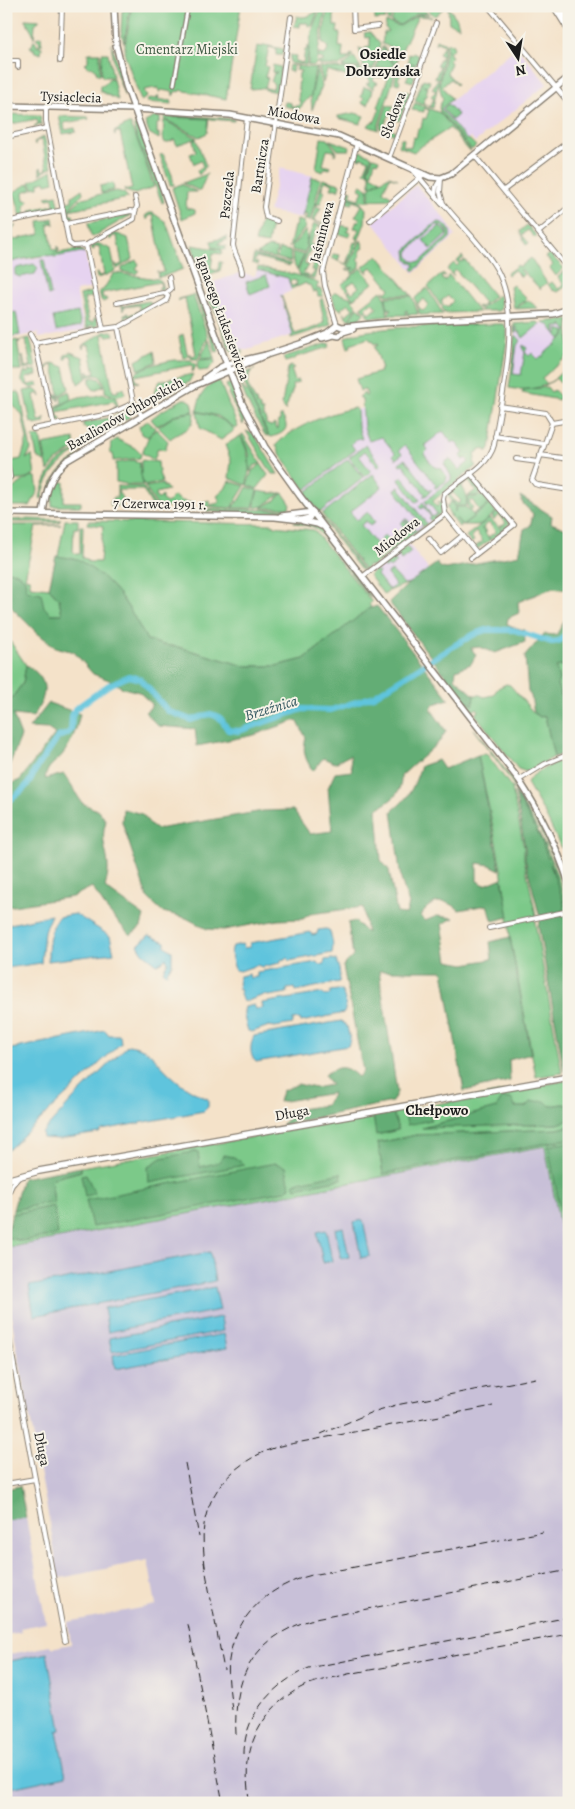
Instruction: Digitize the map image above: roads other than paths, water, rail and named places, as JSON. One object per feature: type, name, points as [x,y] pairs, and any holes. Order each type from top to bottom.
[{"type":"main road","points":[[554,6],[569,30]]},
{"type":"main road","points":[[558,6],[569,20]]},
{"type":"main road","name":"Długa","points":[[6,1182],[26,1174],[567,1077]]},
{"type":"main road","name":"Długa","points":[[6,1182],[26,1174]]},
{"type":"street","points":[[47,6],[114,7]]},
{"type":"street","points":[[174,84],[188,6]]},
{"type":"street","points":[[353,6],[354,29],[378,26]]},
{"type":"street","points":[[488,6],[569,103]]},
{"type":"street","points":[[60,61],[62,7]]},
{"type":"street","name":"Ignacego Łukasiewicza","points":[[114,7],[118,60],[134,109],[223,355],[249,417],[265,447],[304,501],[519,780]]},
{"type":"street","name":"Bartnicza","points":[[277,221],[266,217],[264,207],[291,17]]},
{"type":"street","name":"Słodowa","points":[[389,158],[421,72],[420,68],[436,23]]},
{"type":"street","points":[[6,61],[18,61],[18,66]]},
{"type":"street","points":[[435,196],[436,187],[441,178],[451,174],[569,77]]},
{"type":"street","points":[[275,95],[281,95]]},
{"type":"street","name":"Tysiąclecia","points":[[6,106],[134,109]]},
{"type":"street","points":[[46,107],[47,128],[70,243],[72,246],[86,245],[103,329]]},
{"type":"street","name":"Miodowa","points":[[134,109],[210,113],[334,134],[389,158],[421,176],[441,178]]},
{"type":"street","name":"Pszczela","points":[[242,273],[233,245],[247,118]]},
{"type":"street","points":[[6,137],[47,128]]},
{"type":"street","points":[[504,190],[569,141]]},
{"type":"street","name":"Jaśminowa","points":[[338,330],[325,286],[323,272],[357,144]]},
{"type":"street","points":[[474,155],[567,264],[569,270]]},
{"type":"street","points":[[370,221],[421,176],[435,196],[483,250],[496,268],[504,288],[509,344],[495,436],[490,454],[470,474],[444,494],[442,500],[445,513],[477,553]]},
{"type":"street","points":[[441,178],[441,197],[448,210]]},
{"type":"street","points":[[88,244],[134,219],[137,206],[135,197]]},
{"type":"street","points":[[539,232],[569,207]]},
{"type":"street","points":[[6,222],[63,210]]},
{"type":"street","points":[[66,224],[131,211],[135,212]]},
{"type":"street","points":[[117,303],[166,294],[171,289],[169,277]]},
{"type":"street","points":[[122,326],[166,301],[168,298],[166,294]]},
{"type":"street","points":[[266,355],[338,330],[369,324],[553,314],[569,309]]},
{"type":"street","points":[[35,343],[118,326],[134,403],[142,416]]},
{"type":"street","points":[[30,334],[35,343],[54,425]]},
{"type":"street","points":[[221,366],[223,355],[232,361],[238,361]]},
{"type":"street","name":"Batalionów Chłopskich","points":[[194,386],[221,366],[266,355]]},
{"type":"street","name":"Batalionów Chłopskich","points":[[44,513],[49,484],[54,473],[73,457],[194,386],[223,373],[240,368],[266,355]]},
{"type":"street","points":[[223,373],[232,379],[240,368]]},
{"type":"street","points":[[33,430],[109,414],[134,403]]},
{"type":"street","points":[[500,406],[546,413],[552,423]]},
{"type":"street","points":[[552,423],[569,420]]},
{"type":"street","points":[[552,423],[533,477],[535,484],[569,490]]},
{"type":"street","points":[[495,436],[544,444]]},
{"type":"street","points":[[540,454],[569,459]]},
{"type":"street","points":[[516,459],[538,462]]},
{"type":"street","points":[[6,478],[10,477],[8,466]]},
{"type":"street","points":[[470,474],[514,525],[471,558]]},
{"type":"street","points":[[298,514],[302,509],[304,501]]},
{"type":"street","points":[[293,520],[306,520],[313,512]]},
{"type":"street","name":"7 Czerwca 1991 r.","points":[[6,513],[276,517],[313,512]]},
{"type":"street","name":"Miodowa","points":[[362,577],[445,513]]},
{"type":"street","name":"7 Czerwca 1991 r.","points":[[276,517],[317,524],[326,529]]},
{"type":"street","name":"Miodowa","points":[[429,538],[441,553],[463,535]]},
{"type":"street","points":[[569,754],[545,764],[519,780],[548,832],[569,883]]},
{"type":"street","points":[[490,928],[569,911]]},
{"type":"street","points":[[6,1198],[12,1185],[19,1177]]},
{"type":"street","name":"Długa","points":[[6,1322],[65,1641]]},
{"type":"street","points":[[6,1484],[35,1479]]},
{"type":"water","points":[[75,914],[110,936],[114,953],[48,961],[50,938],[58,917]]},
{"type":"water","points":[[51,915],[44,931],[41,963],[7,968],[6,925]]},
{"type":"water","points":[[318,930],[329,930],[332,938],[332,953],[289,961],[288,958],[281,960],[280,963],[262,967],[257,965],[240,971],[235,970],[231,955],[233,946],[242,944],[244,948],[250,947],[250,943],[310,932],[312,935],[317,934]]},
{"type":"water","points":[[149,935],[165,942],[165,946],[172,951],[172,964],[166,974],[163,971],[168,962],[166,958],[157,964],[143,953],[138,945]]},
{"type":"water","points":[[325,960],[336,960],[338,965],[339,982],[296,991],[295,988],[287,989],[287,993],[264,995],[247,1001],[242,1000],[238,985],[240,976],[249,974],[250,978],[257,977],[257,972],[317,962],[319,965],[324,964]]},
{"type":"water","points":[[330,991],[342,991],[345,999],[344,1013],[301,1022],[300,1019],[293,1020],[293,1024],[269,1026],[252,1032],[248,1031],[244,1016],[245,1007],[254,1005],[256,1009],[263,1008],[262,1003],[323,993],[325,996],[330,994]]},
{"type":"water","points":[[341,1021],[347,1026],[350,1040],[348,1046],[256,1062],[252,1057],[251,1046],[254,1036]]},
{"type":"water","points":[[105,1030],[109,1035],[120,1035],[121,1043],[6,1152],[6,1050]]},
{"type":"water","points":[[128,1045],[148,1052],[180,1083],[208,1099],[208,1107],[204,1111],[102,1130],[99,1133],[60,1139],[43,1138],[42,1133],[74,1098]]},
{"type":"water","points":[[363,1220],[370,1256],[361,1258],[354,1222]]},
{"type":"water","points":[[343,1227],[349,1257],[341,1259],[335,1229]]},
{"type":"water","points":[[326,1230],[332,1261],[323,1263],[317,1232]]},
{"type":"water","points":[[210,1252],[215,1281],[34,1316],[29,1286]]},
{"type":"water","points":[[215,1287],[220,1310],[108,1332],[104,1308]]},
{"type":"water","points":[[221,1317],[223,1331],[112,1352],[109,1338]]},
{"type":"water","points":[[224,1334],[227,1348],[115,1369],[113,1355]]},
{"type":"water","points":[[47,1653],[61,1730],[57,1731],[66,1776],[6,1789],[6,1662]]},
{"type":"waterway","name":"Brzeźnica","points":[[6,803],[27,785],[58,737],[67,734],[71,730],[72,716],[75,709],[109,685],[129,676],[140,679],[168,711],[191,720],[210,714],[221,719],[228,730],[239,731],[303,709],[331,710],[374,696],[460,642],[486,630],[514,630],[555,642],[565,636],[569,627]]},
{"type":"railway","points":[[321,1434],[372,1412],[396,1405],[536,1378]]},
{"type":"railway","points":[[205,1567],[203,1541],[207,1510],[213,1497],[230,1474],[253,1457],[280,1446],[493,1406]]},
{"type":"railway","points":[[185,1463],[199,1537]]},
{"type":"railway","points":[[232,1710],[228,1672],[229,1660],[239,1629],[257,1604],[282,1586],[312,1575],[543,1532]]},
{"type":"railway","points":[[204,1562],[224,1670]]},
{"type":"railway","points":[[236,1735],[238,1695],[250,1662],[261,1649],[290,1628],[310,1620],[569,1570]]},
{"type":"railway","points":[[244,1754],[245,1739],[249,1726],[263,1702],[284,1682],[309,1668],[569,1617]]},
{"type":"railway","points":[[188,1624],[223,1803]]},
{"type":"railway","points":[[249,1802],[247,1768],[250,1751],[259,1728],[266,1717],[283,1699],[304,1686],[348,1674],[569,1634]]},
{"type":"district","name":"Osiedle Dobrzyńska","points":[[383,62]]},
{"type":"district","name":"Chełpowo","points":[[437,1110]]},
{"type":"park label","name":"Cmentarz Miejski","points":[[187,49]]}]
